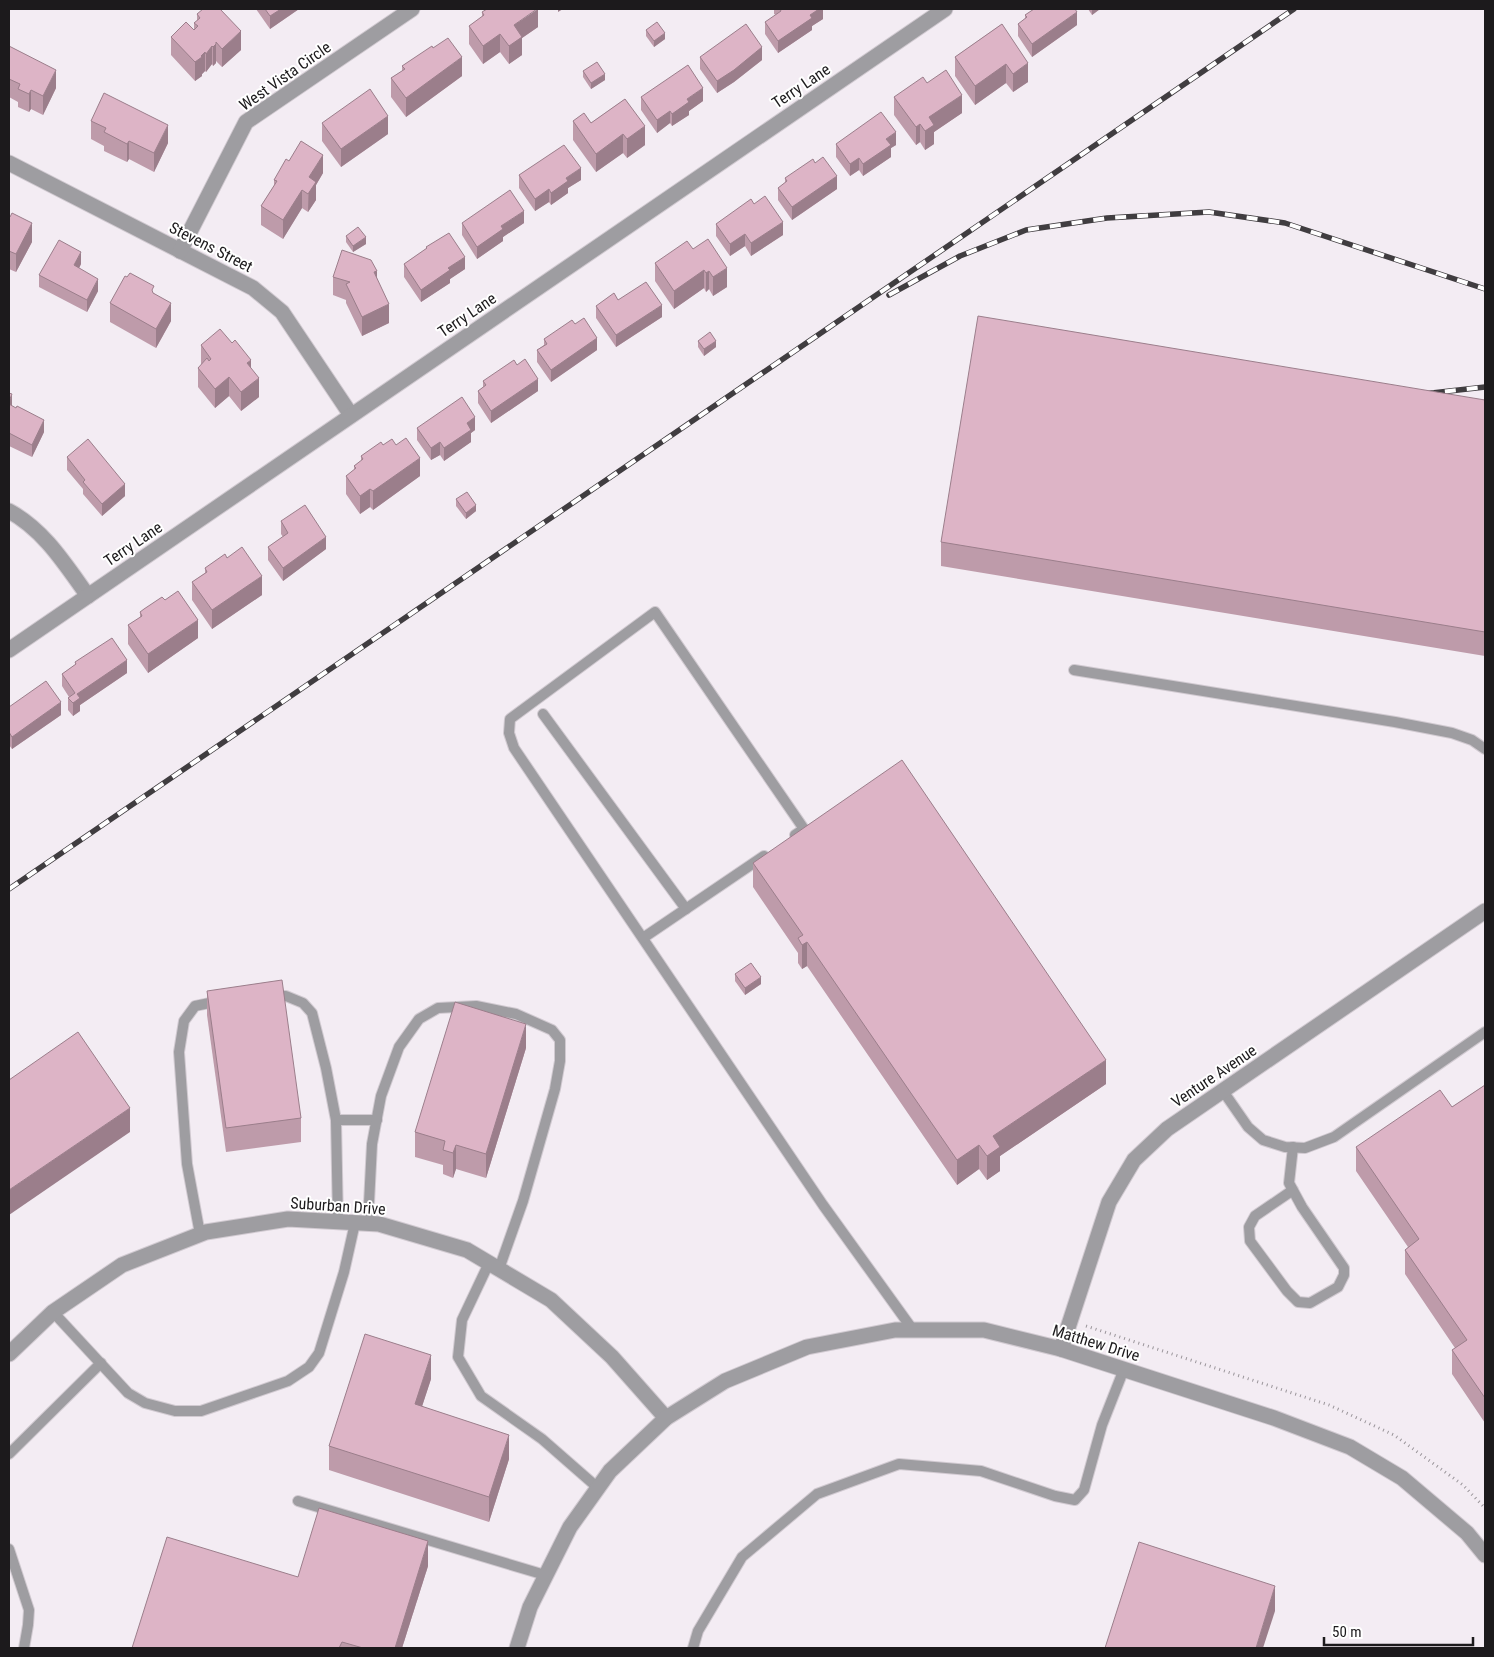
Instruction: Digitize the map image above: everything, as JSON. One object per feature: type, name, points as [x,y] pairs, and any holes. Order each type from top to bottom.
[{"type":"street","name":"West Vista Circle","points":[[180,251],[246,122],[412,9]]},
{"type":"street","name":"Terry Lane","points":[[9,650],[945,9]]},
{"type":"street","name":"Stevens Street","points":[[9,163],[253,288],[282,312],[351,415]]},
{"type":"street","points":[[9,511],[22,518],[44,536],[88,596]]},
{"type":"street","name":"Venture Avenue","points":[[1061,1349],[1109,1202],[1134,1160],[1167,1129],[1485,911]]},
{"type":"street","name":"Suburban Drive","points":[[9,1354],[53,1312],[122,1265],[200,1234],[288,1219],[378,1224],[467,1250],[551,1300],[612,1357],[666,1418]]},
{"type":"street","name":"Matthew Drive","points":[[517,1648],[530,1607],[570,1527],[610,1471],[666,1418],[725,1381],[807,1347],[895,1330],[984,1330],[1061,1349],[1274,1418],[1350,1447],[1402,1478],[1467,1533],[1485,1555]]},
{"type":"lane","points":[[788,840],[804,829],[656,612],[510,719],[509,733],[514,748],[823,1205],[913,1330]]},
{"type":"lane","points":[[1074,670],[1433,729],[1472,740],[1485,749]]},
{"type":"lane","points":[[543,714],[686,909]]},
{"type":"lane","points":[[643,938],[773,850]]},
{"type":"lane","points":[[260,996],[286,996],[303,1003],[312,1013],[326,1068],[336,1120],[338,1222]]},
{"type":"lane","points":[[200,1234],[187,1164],[179,1052],[184,1021],[195,1006],[234,998]]},
{"type":"lane","points":[[53,1312],[128,1393],[145,1403],[175,1411],[202,1411],[288,1381],[309,1367],[319,1353],[344,1272],[362,1223],[372,1144],[381,1096],[399,1047],[419,1018],[438,1008],[476,1006],[516,1014],[552,1030],[560,1040],[560,1061],[555,1089],[523,1201],[494,1266],[462,1320],[458,1357],[481,1396],[542,1439],[598,1488]]},
{"type":"lane","points":[[1223,1091],[1248,1127],[1263,1140],[1284,1147],[1305,1148],[1334,1137],[1485,1032]]},
{"type":"lane","points":[[336,1120],[377,1120]]},
{"type":"lane","points":[[1293,1147],[1289,1183],[1294,1190],[1302,1207],[1344,1268],[1344,1275],[1338,1287],[1310,1303],[1298,1302],[1287,1291],[1250,1241],[1249,1227],[1255,1216],[1294,1190]]},
{"type":"lane","points":[[9,1454],[101,1363]]},
{"type":"lane","points":[[693,1648],[698,1631],[742,1557],[817,1494],[899,1464],[981,1471],[1055,1496],[1075,1500],[1084,1490],[1102,1425],[1124,1369]]},
{"type":"lane","points":[[298,1501],[545,1575]]},
{"type":"lane","points":[[9,1549],[29,1610],[24,1648]]},
{"type":"path","points":[[1070,1321],[1329,1405],[1394,1435],[1464,1486],[1485,1508]]},
{"type":"building","points":[[203,9],[220,9],[241,31],[222,49],[216,42],[206,54],[205,52],[195,62],[171,37],[186,22],[194,30],[198,26],[194,23],[200,18],[197,14]]},
{"type":"building","points":[[265,9],[281,9],[270,16]]},
{"type":"building","points":[[487,9],[537,9],[514,25],[522,37],[509,46],[500,34],[483,46],[469,26],[484,15],[482,12]]},
{"type":"building","points":[[780,9],[819,9],[810,15],[812,18],[778,41],[765,22],[781,11]]},
{"type":"building","points":[[1034,9],[1075,9],[1077,12],[1032,44],[1018,24],[1027,17],[1025,15]]},
{"type":"building","points":[[657,22],[665,33],[654,41],[646,30]]},
{"type":"building","points":[[746,24],[762,47],[717,81],[700,57]]},
{"type":"building","points":[[1002,24],[1028,63],[1013,74],[1006,64],[975,86],[955,57]]},
{"type":"building","points":[[448,38],[462,57],[406,98],[391,78],[405,69],[402,66]]},
{"type":"building","points":[[9,46],[56,70],[43,96],[31,90],[29,94],[18,89],[20,84],[9,79]]},
{"type":"building","points":[[597,62],[605,74],[591,83],[583,71]]},
{"type":"building","points":[[688,65],[703,88],[687,99],[689,102],[672,114],[670,111],[657,120],[641,97]]},
{"type":"building","points":[[946,70],[962,95],[929,117],[934,125],[925,131],[920,124],[916,127],[894,97],[923,77],[927,83]]},
{"type":"building","points":[[370,89],[388,116],[341,149],[322,123]]},
{"type":"building","points":[[104,93],[168,125],[154,153],[129,141],[127,144],[104,132],[106,128],[91,121]]},
{"type":"building","points":[[625,99],[645,126],[627,139],[623,134],[596,154],[573,121],[584,113],[591,123]]},
{"type":"building","points":[[881,112],[896,132],[886,139],[891,145],[863,164],[859,158],[850,164],[836,144]]},
{"type":"building","points":[[301,141],[323,155],[309,177],[316,182],[308,194],[302,190],[283,220],[261,206],[277,181],[274,180],[286,159],[289,161]]},
{"type":"building","points":[[564,145],[581,168],[566,178],[568,181],[551,193],[549,189],[535,199],[519,175]]},
{"type":"building","points":[[823,157],[837,176],[792,207],[778,188],[787,181],[785,178],[813,159],[815,163]]},
{"type":"building","points":[[510,190],[524,211],[501,226],[503,229],[477,247],[462,223]]},
{"type":"building","points":[[765,196],[783,222],[751,243],[745,234],[730,244],[716,224],[751,199],[754,204]]},
{"type":"building","points":[[12,213],[32,223],[16,254],[9,251],[9,216]]},
{"type":"building","points":[[358,227],[366,237],[353,246],[346,236]]},
{"type":"building","points":[[449,233],[465,257],[421,290],[404,264],[426,247]]},
{"type":"building","points":[[708,239],[727,268],[713,277],[709,271],[706,273],[704,270],[674,291],[655,263],[687,241],[693,249]]},
{"type":"building","points":[[59,240],[81,252],[74,265],[98,279],[87,300],[39,275]]},
{"type":"building","points":[[342,250],[371,260],[377,271],[374,272],[389,304],[362,317],[346,284],[350,282],[333,277]]},
{"type":"building","points":[[130,273],[154,286],[153,293],[171,303],[156,329],[110,303],[125,276],[127,277]]},
{"type":"building","points":[[646,282],[662,305],[616,335],[596,306],[614,293],[618,300]]},
{"type":"building","points":[[978,316],[1485,400],[1485,632],[941,542]]},
{"type":"building","points":[[584,318],[597,338],[551,370],[537,350],[547,344],[544,339],[572,320],[575,324]]},
{"type":"building","points":[[220,329],[232,343],[235,340],[251,360],[247,363],[259,378],[241,392],[229,377],[215,389],[198,368],[207,358],[209,361],[211,359],[201,345]]},
{"type":"building","points":[[710,332],[716,341],[704,349],[698,341]]},
{"type":"building","points":[[525,359],[538,379],[491,411],[478,391],[486,385],[483,381],[514,360],[517,365]]},
{"type":"building","points":[[462,397],[475,417],[467,423],[471,430],[444,448],[440,442],[431,448],[417,428]]},
{"type":"building","points":[[9,404],[16,408],[17,406],[44,420],[32,445],[9,433]]},
{"type":"building","points":[[406,438],[420,458],[373,491],[370,489],[360,496],[346,476],[363,459],[361,456],[381,442],[383,445],[392,439],[396,445]]},
{"type":"building","points":[[88,439],[125,484],[102,504],[83,482],[85,480],[67,457]]},
{"type":"building","points":[[467,492],[476,505],[466,513],[456,499]]},
{"type":"building","points":[[305,505],[326,537],[283,568],[268,547],[288,533],[281,521]]},
{"type":"building","points":[[242,547],[262,576],[212,610],[192,582],[207,572],[205,568],[225,554],[227,558]]},
{"type":"building","points":[[178,591],[198,620],[148,654],[128,625],[142,616],[140,612],[144,609],[162,597],[165,600]]},
{"type":"building","points":[[112,638],[127,660],[77,694],[80,698],[73,703],[68,698],[75,693],[62,674],[76,664],[75,662]]},
{"type":"building","points":[[46,681],[61,702],[12,737],[9,732],[9,707]]},
{"type":"building","points":[[902,760],[1106,1060],[993,1136],[1000,1147],[987,1156],[979,1145],[957,1160],[807,942],[802,945],[798,938],[803,935],[753,863]]},
{"type":"building","points":[[751,963],[761,977],[745,988],[735,974]]},
{"type":"building","points":[[282,980],[301,1118],[226,1128],[207,991]]},
{"type":"building","points":[[455,1002],[526,1024],[486,1154],[456,1145],[453,1153],[443,1150],[445,1141],[415,1132]]},
{"type":"building","points":[[78,1032],[130,1108],[9,1190],[9,1080]]},
{"type":"building","points":[[1485,1085],[1485,1398],[1452,1350],[1467,1340],[1405,1250],[1419,1239],[1356,1147],[1440,1090],[1452,1107]]},
{"type":"building","points":[[365,1334],[431,1355],[415,1404],[509,1435],[489,1497],[329,1446]]},
{"type":"building","points":[[319,1508],[428,1541],[395,1648],[363,1648],[342,1642],[339,1648],[132,1648],[167,1537],[298,1577]]},
{"type":"building","points":[[1139,1542],[1275,1586],[1256,1648],[1105,1648]]},
{"type":"railway","points":[[9,889],[1294,9]]},
{"type":"railway","points":[[889,295],[960,256],[1026,230],[1107,218],[1209,212],[1285,223],[1485,289]]},
{"type":"railway","points":[[1423,394],[1485,387]]}]
